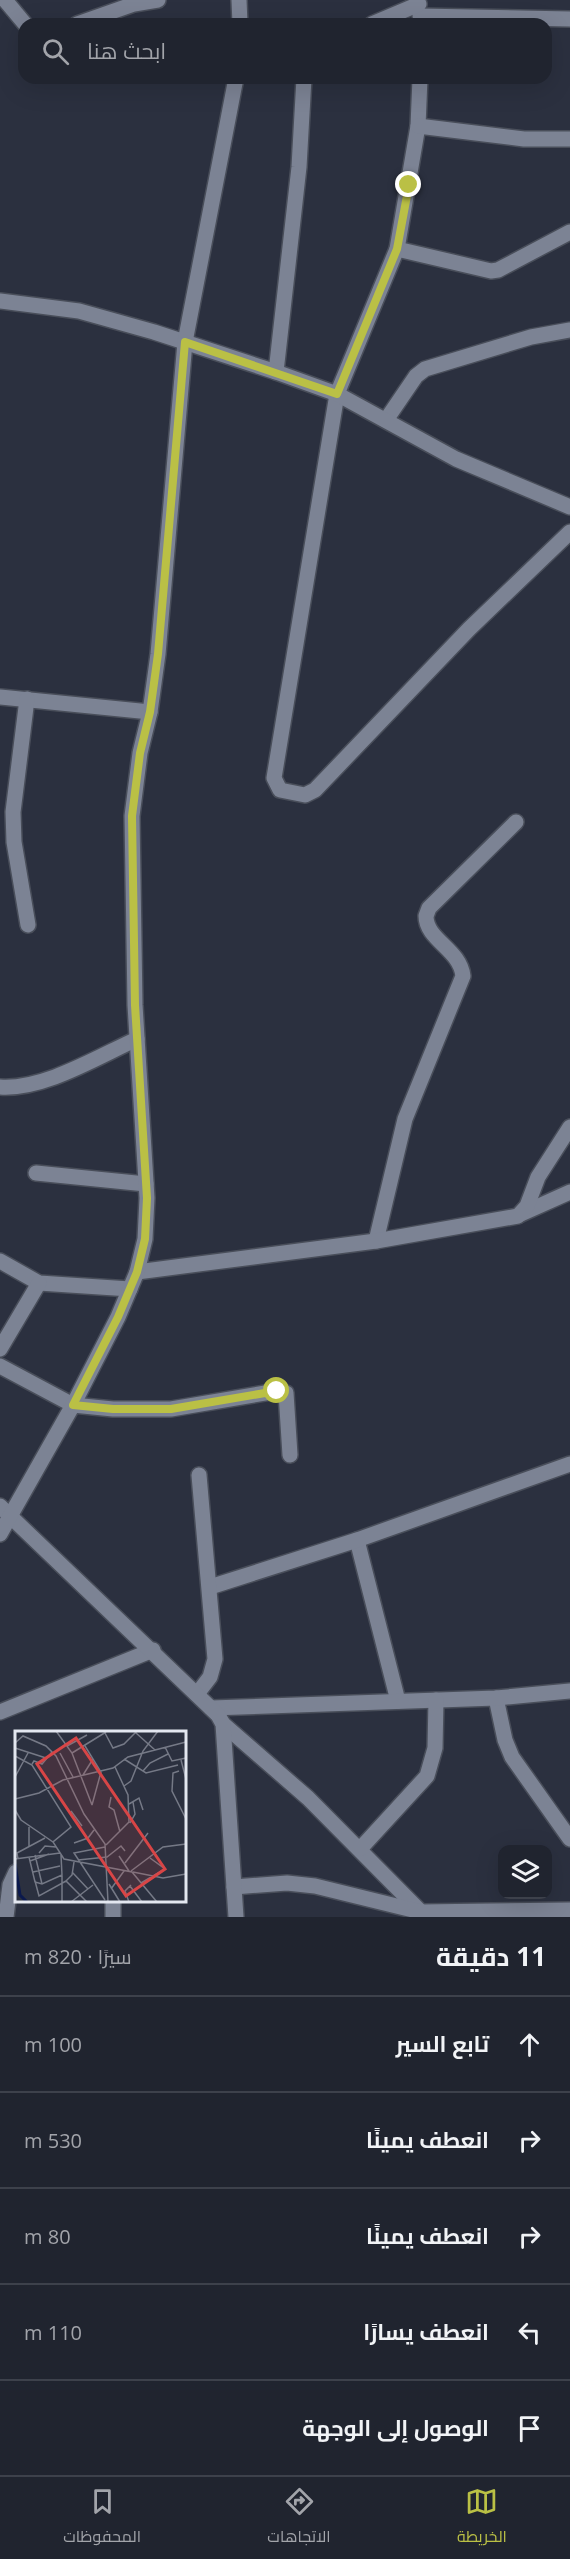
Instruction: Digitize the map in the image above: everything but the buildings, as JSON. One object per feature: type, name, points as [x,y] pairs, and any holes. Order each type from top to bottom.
[{"type":"street","points":[[5,0],[20,18]]},
{"type":"street","points":[[92,18],[132,2],[158,0]]},
{"type":"street","points":[[239,0],[240,18]]},
{"type":"street","points":[[394,18],[420,11],[551,18]]},
{"type":"street","points":[[552,18],[570,19]]},
{"type":"street","points":[[0,1534],[5,1511],[73,1405],[130,1289],[137,1272],[145,1239],[146,1184],[137,1039],[132,816],[140,753],[150,712],[173,500],[185,342],[235,84]]},
{"type":"street","points":[[276,372],[299,168],[304,84]]},
{"type":"street","points":[[420,84],[418,126],[397,249],[337,394],[274,778],[280,790],[305,795],[315,790],[454,644],[570,532]]},
{"type":"street","points":[[418,126],[524,139],[570,139]]},
{"type":"street","points":[[397,249],[491,271],[498,270],[570,232]]},
{"type":"street","points":[[0,301],[79,311],[185,342],[337,394],[456,459],[570,507]]},
{"type":"street","points":[[386,420],[416,376],[425,369],[531,337],[570,330]]},
{"type":"street","points":[[0,697],[150,712]]},
{"type":"street","points":[[27,699],[16,782],[14,842],[28,925]]},
{"type":"street","points":[[0,781],[16,782]]},
{"type":"street","points":[[376,1240],[405,1119],[463,976],[458,959],[429,930],[426,916],[429,908],[516,822]]},
{"type":"street","points":[[0,1087],[26,1086],[46,1080],[137,1039]]},
{"type":"street","points":[[518,1216],[527,1206],[538,1177],[570,1127]]},
{"type":"street","points":[[36,1173],[146,1184]]},
{"type":"street","points":[[137,1272],[376,1240],[518,1216],[570,1192]]},
{"type":"street","points":[[0,1261],[39,1283],[130,1289]]},
{"type":"street","points":[[0,1349],[39,1283]]},
{"type":"street","points":[[0,1366],[73,1405],[113,1409],[171,1409],[282,1391],[288,1395],[290,1455]]},
{"type":"street","points":[[210,1587],[357,1540],[570,1464]]},
{"type":"street","points":[[197,1694],[210,1677],[215,1659],[199,1475]]},
{"type":"street","points":[[5,1511],[153,1650],[211,1708],[223,1724],[308,1798],[424,1915]]},
{"type":"street","points":[[357,1540],[398,1701]]},
{"type":"street","points":[[0,1712],[153,1650]]},
{"type":"street","points":[[211,1708],[496,1698],[570,1691]]},
{"type":"street","points":[[496,1698],[505,1740],[512,1757],[570,1839]]},
{"type":"street","points":[[360,1849],[427,1776],[435,1748],[436,1700]]},
{"type":"street","points":[[223,1724],[236,1917]]},
{"type":"street","points":[[6,1917],[10,1885],[15,1874]]},
{"type":"street","points":[[234,1887],[287,1883],[315,1886],[424,1915],[570,1910]]},
{"type":"route","points":[[277,1391],[171,1409],[113,1409],[73,1405],[118,1317],[137,1272],[145,1239],[147,1198],[135,1005],[132,893],[132,816],[135,783],[150,712],[158,654],[185,342],[337,394],[397,249],[409,185]]}]
